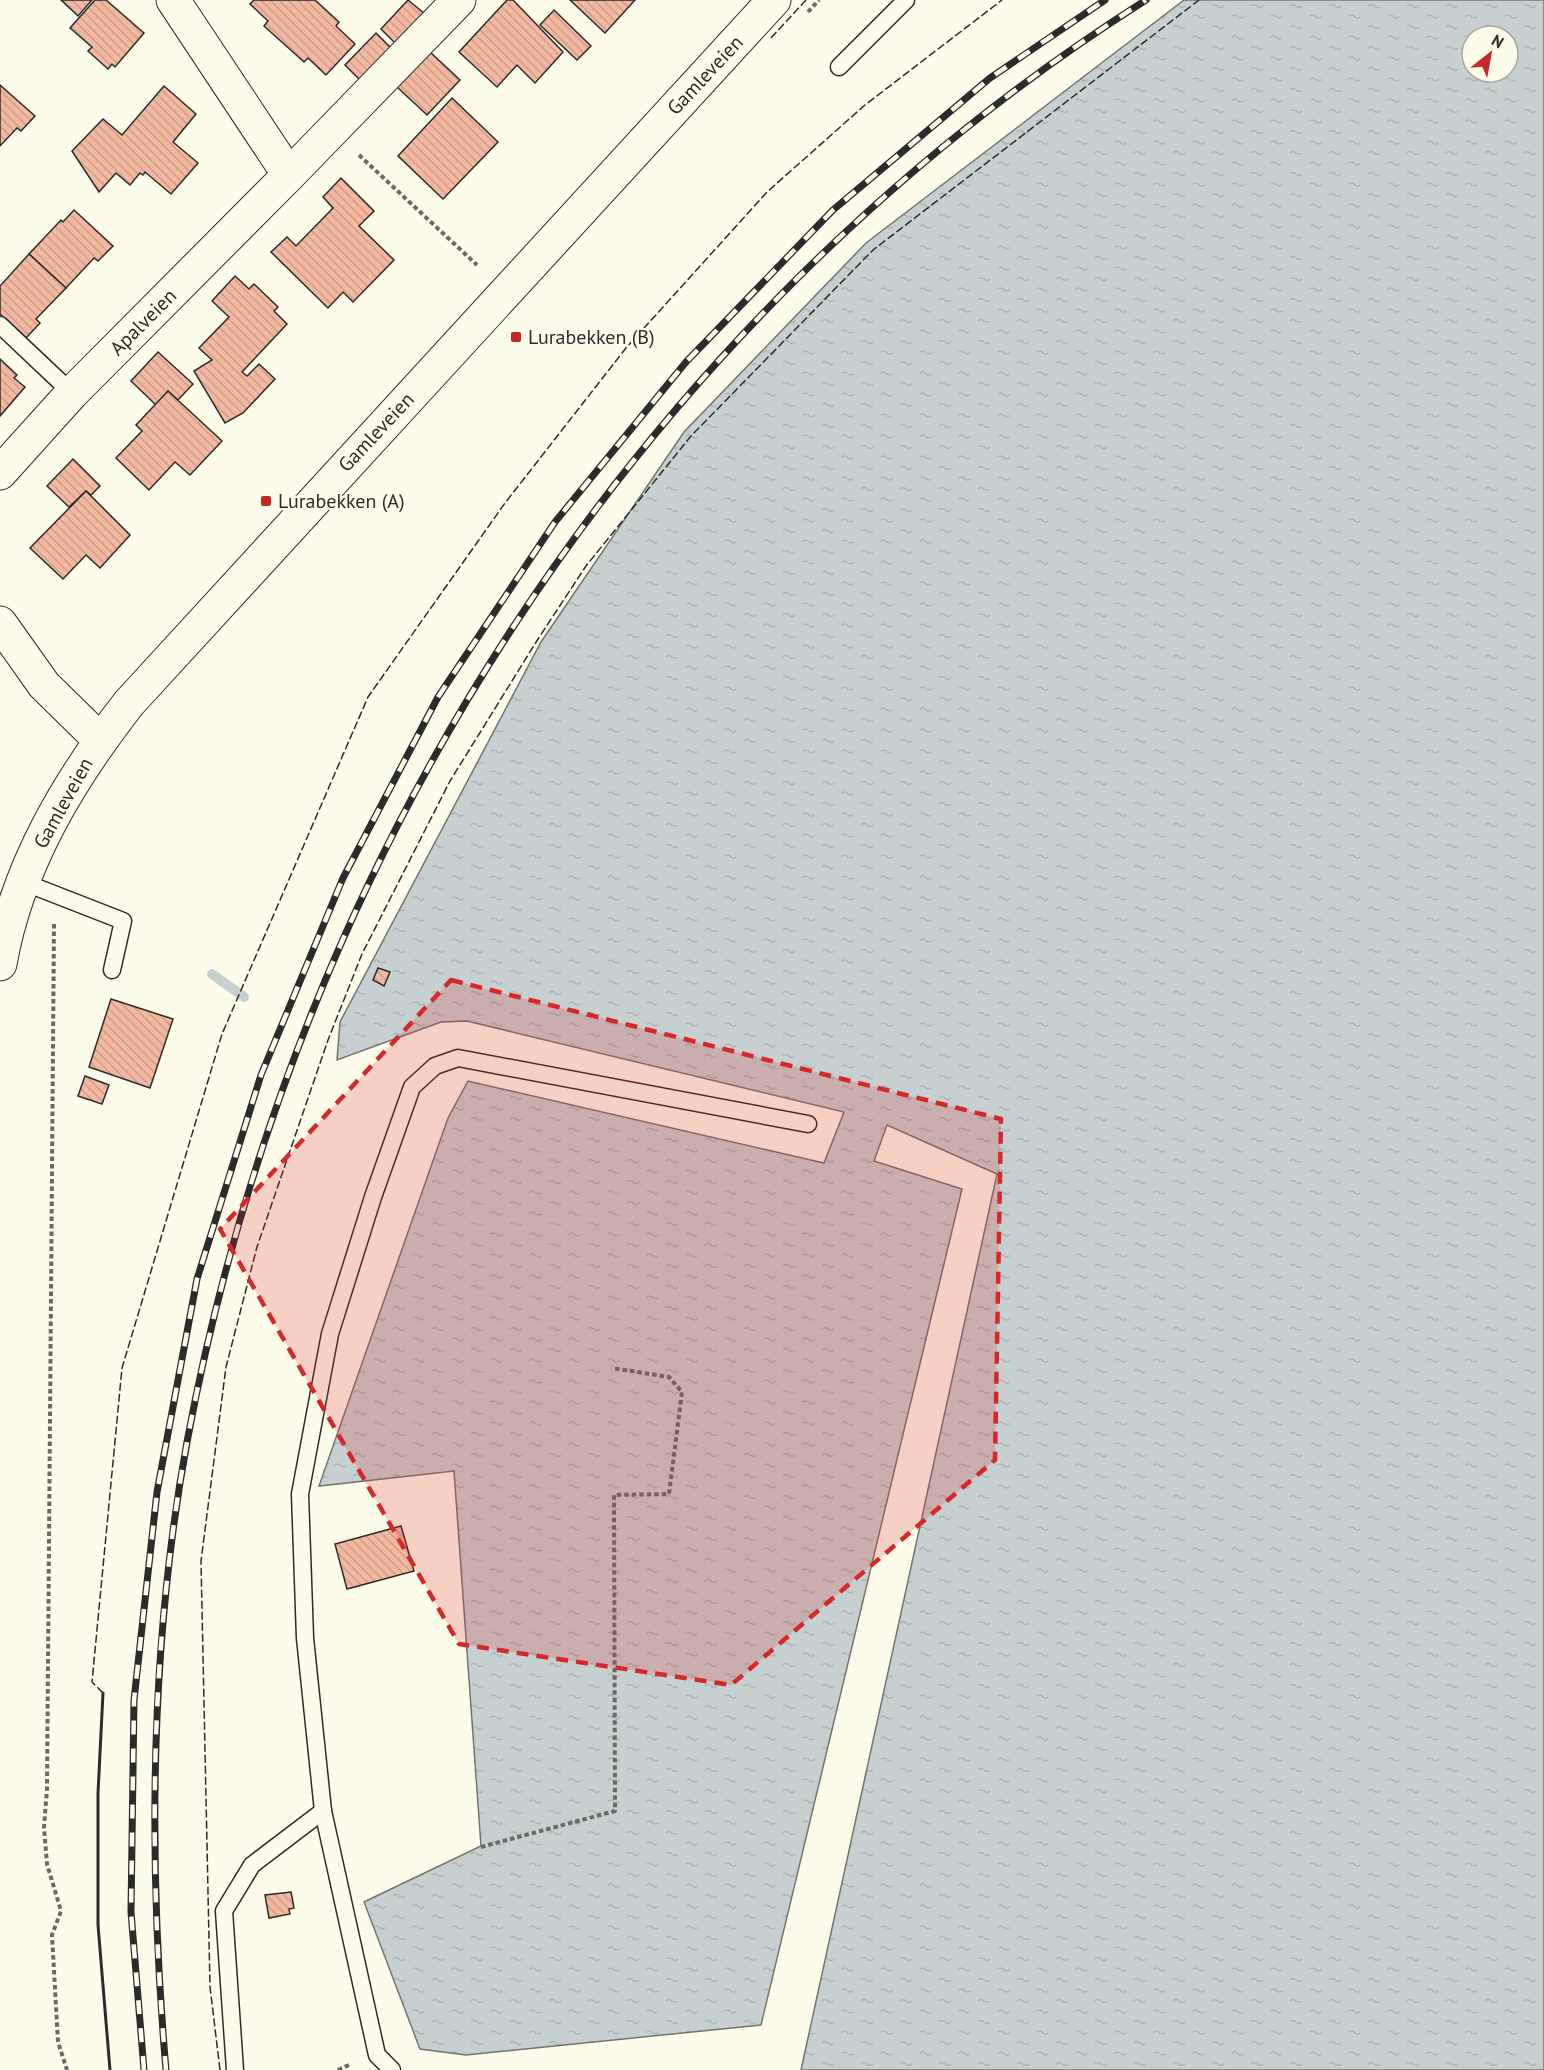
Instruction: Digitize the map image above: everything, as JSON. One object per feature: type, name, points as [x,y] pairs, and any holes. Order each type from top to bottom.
[{"type":"main road","points":[[173,0],[289,175]]},
{"type":"main road","name":"Apalveien","points":[[0,473],[72,393],[459,0]]},
{"type":"main road","name":"Gamleveien","points":[[1,954],[22,882],[43,833],[70,785],[100,740],[161,666],[774,0]]},
{"type":"main road","points":[[0,623],[44,685],[100,740]]},
{"type":"lane","points":[[839,67],[906,0]]},
{"type":"lane","points":[[0,326],[72,393]]},
{"type":"lane","points":[[22,882],[123,921],[112,970]]},
{"type":"lane","points":[[392,2070],[377,2055],[323,1810],[305,1638],[300,1494],[330,1334],[373,1197],[412,1087],[435,1066],[458,1058],[808,1124]]},
{"type":"lane","points":[[235,2070],[224,1911],[252,1865],[323,1810]]},
{"type":"path","points":[[803,18],[819,0]]},
{"type":"path","points":[[333,130],[477,264]]},
{"type":"path","points":[[55,894],[47,1789],[44,1827],[46,1864],[61,1911],[52,1935],[58,2042],[67,2070]]},
{"type":"path","points":[[481,1847],[615,1810],[614,1495],[669,1494],[682,1392],[669,1377],[612,1368]]},
{"type":"highlighted area","points":[[451,980],[1001,1119],[995,1460],[731,1685],[459,1644],[220,1229]]},
{"type":"water","points":[[1184,0],[1544,0],[1544,2070],[801,2070],[997,1174],[887,1125],[874,1161],[962,1189],[761,2025],[466,2055],[420,2049],[364,1902],[481,1846],[454,1471],[319,1486],[448,1118],[468,1081],[824,1163],[844,1112],[467,1021],[441,1022],[337,1060],[340,1022],[541,642],[684,432],[866,243]]},
{"type":"building","points":[[61,0],[92,0],[78,16]]},
{"type":"building","points":[[95,0],[106,0],[144,33],[115,67],[112,64],[108,69],[88,51],[92,47],[70,28]]},
{"type":"building","points":[[254,0],[315,0],[339,22],[336,26],[355,44],[326,75],[308,58],[304,62],[264,26],[268,21],[250,4]]},
{"type":"building","points":[[408,0],[426,15],[397,45],[381,29]]},
{"type":"building","points":[[507,0],[513,0],[563,52],[535,83],[517,65],[497,87],[459,52]]},
{"type":"building","points":[[570,0],[635,0],[605,33]]},
{"type":"building","points":[[554,10],[591,46],[577,60],[540,25]]},
{"type":"building","points":[[376,33],[395,52],[364,84],[345,65]]},
{"type":"building","points":[[430,52],[460,80],[427,115],[397,87]]},
{"type":"building","points":[[0,85],[35,116],[21,131],[17,128],[0,146]]},
{"type":"building","points":[[164,86],[196,114],[173,142],[198,163],[171,194],[145,172],[143,175],[140,173],[130,185],[116,173],[99,192],[72,151],[103,119],[122,135]]},
{"type":"building","points":[[452,98],[498,142],[443,199],[398,156]]},
{"type":"building","points":[[341,178],[374,211],[359,226],[394,260],[353,302],[343,292],[328,308],[271,252],[287,237],[296,246],[333,208],[323,197]]},
{"type":"building","points":[[74,210],[113,246],[98,261],[94,258],[66,288],[29,254],[61,220],[63,222]]},
{"type":"building","points":[[29,254],[66,288],[36,319],[40,323],[26,338],[0,314],[0,286]]},
{"type":"building","points":[[235,276],[249,289],[254,284],[278,307],[274,311],[287,324],[242,372],[247,376],[259,364],[275,379],[243,413],[225,423],[194,371],[212,360],[199,348],[229,317],[212,301]]},
{"type":"building","points":[[158,352],[193,384],[178,400],[168,391],[156,405],[131,381]]},
{"type":"building","points":[[0,359],[17,375],[14,378],[25,387],[0,416]]},
{"type":"building","points":[[168,391],[222,441],[190,475],[175,462],[149,490],[116,458],[142,431],[136,425]]},
{"type":"building","points":[[73,459],[100,486],[91,495],[86,491],[69,507],[47,486]]},
{"type":"building","points":[[86,491],[130,535],[100,568],[86,555],[63,579],[30,548]]},
{"type":"building","points":[[378,968],[390,972],[384,986],[373,980]]},
{"type":"building","points":[[111,999],[173,1019],[150,1088],[89,1067]]},
{"type":"building","points":[[85,1076],[109,1085],[102,1104],[78,1096]]},
{"type":"building","points":[[401,1526],[414,1571],[347,1589],[335,1544]]},
{"type":"building","points":[[291,1892],[294,1908],[289,1909],[290,1914],[269,1918],[265,1895]]},
{"type":"waterway","points":[[212,974],[244,997]]},
{"type":"railway","points":[[144,2070],[131,1912],[134,1700],[157,1492],[197,1279],[261,1075],[343,878],[438,697],[555,522],[686,362],[833,210],[990,78],[1105,0]]},
{"type":"railway","points":[[166,2070],[156,1913],[156,1755],[165,1598],[174,1520],[187,1442],[239,1224],[311,1014],[404,812],[517,621],[648,443],[797,278],[963,130],[1146,0]]},
{"type":"fence","points":[[771,38],[806,0]]},
{"type":"fence","points":[[103,1693],[92,1682],[122,1368],[222,1034],[368,697],[505,503],[626,348],[767,192],[865,105],[1002,0]]},
{"type":"fence","points":[[220,2070],[210,1987],[201,1561],[226,1367],[257,1247],[328,1040],[362,954],[450,781],[538,639],[586,566],[691,436],[873,250],[1199,0]]},
{"type":"wall","points":[[103,1693],[98,1793],[98,1925],[110,2070]]},
{"type":"place","name":"Lurabekken (B)","points":[[516,337]]},
{"type":"place","name":"Lurabekken (A)","points":[[266,501]]}]
